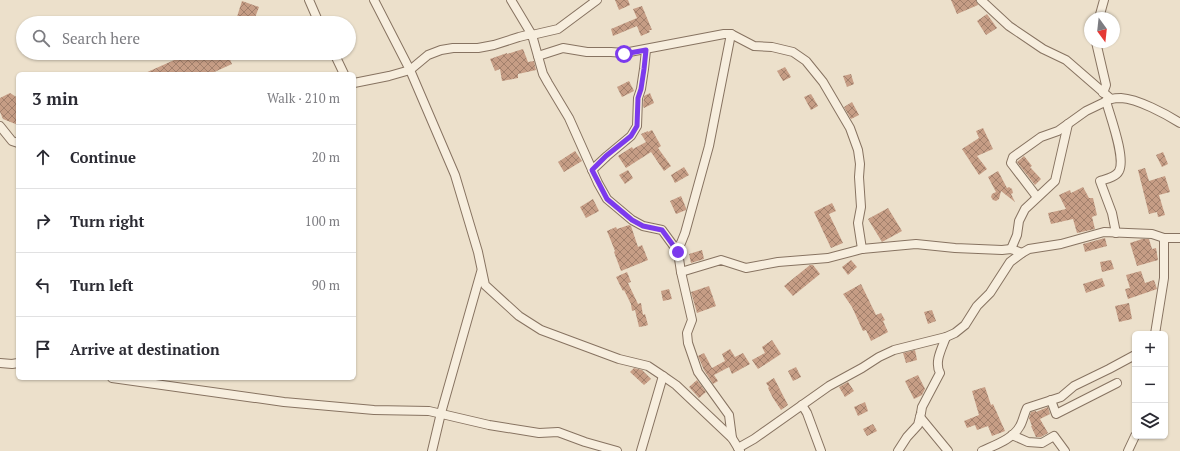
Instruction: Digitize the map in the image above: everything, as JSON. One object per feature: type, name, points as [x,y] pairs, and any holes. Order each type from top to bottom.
[{"type":"street","points":[[309,0],[316,16]]},
{"type":"street","points":[[374,0],[410,70],[454,176],[478,252],[485,285],[519,316],[541,330],[619,359],[648,366],[676,385],[732,438],[739,449],[829,386],[894,350],[946,337],[955,333],[965,325],[976,306],[990,293],[1010,262],[1029,249],[1061,244],[1104,232],[1152,234],[1164,238],[1180,238]]},
{"type":"street","points":[[511,0],[532,35],[546,79],[569,118],[592,170],[607,199],[632,220],[643,226],[662,230],[678,252],[692,320],[687,333],[688,343],[698,372],[729,415],[732,438]]},
{"type":"street","points":[[356,83],[410,70],[428,55],[437,51],[453,48],[483,47],[500,44],[519,37],[558,29],[597,0]]},
{"type":"street","points":[[981,0],[1009,26],[1043,49],[1066,60],[1109,100],[1121,154],[1119,171],[1115,175],[1100,181],[1112,213],[1116,233]]},
{"type":"street","points":[[1101,12],[1104,0]]},
{"type":"street","points":[[538,56],[563,48],[587,52],[611,52],[624,54],[724,34],[731,34],[754,46],[772,47],[794,52],[806,62],[823,82],[850,128],[858,150],[860,164],[859,177],[861,207],[858,223],[862,249]]},
{"type":"street","points":[[676,249],[681,243],[685,233],[709,146],[731,34]]},
{"type":"street","points":[[1097,48],[1106,85],[1103,93]]},
{"type":"street","points":[[592,170],[606,156],[631,136],[637,126],[638,98],[641,89],[646,50]]},
{"type":"street","points":[[337,60],[343,72]]},
{"type":"street","points":[[1037,197],[1011,163],[1013,157],[1041,137],[1058,131],[1086,111],[1109,100],[1122,98],[1136,101],[1157,110],[1180,123]]},
{"type":"street","points":[[1011,249],[1017,235],[1019,221],[1025,209],[1055,181],[1068,124]]},
{"type":"street","points":[[0,126],[12,141],[16,142]]},
{"type":"street","points":[[1155,331],[1164,278],[1164,238]]},
{"type":"street","points":[[681,272],[721,260],[746,268],[778,262],[828,258],[862,249],[922,244],[955,248],[1011,249],[1022,253]]},
{"type":"street","points":[[432,451],[441,413],[482,270]]},
{"type":"street","points":[[898,451],[907,437],[918,425],[922,407],[940,373],[937,368],[938,361],[946,337]]},
{"type":"street","points":[[982,451],[1012,435],[1019,428],[1027,408],[1063,396],[1074,386],[1132,357]]},
{"type":"street","points":[[0,363],[16,363]]},
{"type":"street","points":[[641,451],[663,376]]},
{"type":"street","points":[[126,380],[284,402],[374,410],[441,413],[489,425],[539,433],[558,432],[585,442],[617,451]]},
{"type":"street","points":[[1051,400],[1056,414],[1117,383]]},
{"type":"street","points":[[802,405],[807,413],[821,451]]},
{"type":"street","points":[[920,417],[948,451]]},
{"type":"street","points":[[1012,435],[1028,442],[1042,443],[1054,436],[1065,451]]},
{"type":"street","points":[[1128,451],[1134,439]]},
{"type":"building","points":[[615,0],[628,0],[630,5],[619,10]]},
{"type":"building","points":[[951,0],[976,0],[978,5],[957,14]]},
{"type":"building","points":[[242,1],[259,7],[256,16],[237,16]]},
{"type":"building","points":[[642,6],[652,30],[649,30],[650,32],[641,36],[637,26],[613,36],[611,29],[637,18],[633,9]]},
{"type":"building","points":[[987,14],[997,28],[986,35],[977,21]]},
{"type":"building","points":[[523,49],[528,62],[534,61],[536,70],[518,74],[518,78],[502,81],[500,69],[495,71],[490,59]]},
{"type":"building","points":[[174,60],[230,60],[232,64],[214,72],[147,72]]},
{"type":"building","points":[[785,67],[791,77],[783,81],[777,71]]},
{"type":"building","points":[[851,74],[854,84],[847,87],[843,76]]},
{"type":"building","points":[[629,81],[634,91],[622,97],[617,87]]},
{"type":"building","points":[[10,93],[16,97],[16,124],[3,119],[0,112],[0,98]]},
{"type":"building","points":[[650,93],[654,103],[644,108],[644,96]]},
{"type":"building","points":[[811,94],[818,106],[811,110],[804,97]]},
{"type":"building","points":[[852,102],[859,115],[851,119],[844,107]]},
{"type":"building","points":[[983,128],[993,149],[977,156],[987,169],[979,175],[962,149],[979,138],[976,131]]},
{"type":"building","points":[[652,130],[661,146],[658,148],[671,166],[664,171],[651,152],[626,168],[618,156],[632,147],[633,149],[646,142],[641,134]]},
{"type":"building","points":[[575,151],[582,161],[564,172],[558,162]]},
{"type":"building","points":[[1163,152],[1168,164],[1162,167],[1156,155]]},
{"type":"building","points":[[1024,156],[1032,166],[1030,167],[1041,179],[1035,185],[1017,162]]},
{"type":"building","points":[[684,167],[689,175],[675,183],[671,175]]},
{"type":"building","points":[[1145,168],[1149,181],[1165,176],[1170,192],[1159,195],[1165,215],[1158,217],[1157,212],[1149,214],[1138,170]]},
{"type":"building","points":[[628,170],[633,178],[625,184],[619,175]]},
{"type":"building","points":[[998,171],[1007,188],[1009,187],[1012,189],[1013,193],[1011,194],[1015,202],[1001,191],[999,199],[996,201],[991,197],[992,194],[996,192],[988,177]]},
{"type":"building","points":[[1083,187],[1089,198],[1093,198],[1097,215],[1092,217],[1095,229],[1077,233],[1073,219],[1051,224],[1048,213],[1066,209],[1059,195],[1070,190],[1071,193]]},
{"type":"building","points":[[681,196],[686,210],[676,214],[670,201]]},
{"type":"building","points":[[593,199],[599,211],[586,218],[580,207]]},
{"type":"building","points":[[832,203],[836,211],[829,214],[843,243],[831,248],[814,212]]},
{"type":"building","points":[[888,208],[902,231],[882,242],[868,219]]},
{"type":"building","points":[[629,225],[631,226],[638,247],[642,245],[648,260],[621,271],[607,231],[616,227],[617,229]]},
{"type":"building","points":[[1105,238],[1107,246],[1085,252],[1083,244]]},
{"type":"building","points":[[1142,239],[1149,239],[1152,249],[1156,248],[1158,260],[1137,266],[1130,243]]},
{"type":"building","points":[[702,250],[704,259],[691,263],[689,254]]},
{"type":"building","points":[[851,260],[857,267],[848,275],[842,267]]},
{"type":"building","points":[[1111,260],[1114,269],[1102,272],[1100,262]]},
{"type":"building","points":[[810,265],[813,265],[820,274],[793,296],[784,286]]},
{"type":"building","points":[[1141,271],[1145,283],[1154,280],[1157,289],[1128,299],[1125,289],[1130,288],[1126,275]]},
{"type":"building","points":[[627,272],[631,282],[628,283],[638,304],[641,303],[643,315],[645,314],[648,325],[639,327],[635,310],[632,311],[631,304],[616,277]]},
{"type":"building","points":[[1102,278],[1105,286],[1086,293],[1083,284]]},
{"type":"building","points":[[861,284],[876,315],[881,313],[885,320],[883,321],[888,332],[871,341],[866,330],[863,331],[852,307],[843,294]]},
{"type":"building","points":[[709,286],[716,306],[697,313],[691,292]]},
{"type":"building","points":[[669,289],[672,299],[663,301],[661,291]]},
{"type":"building","points":[[1129,303],[1132,319],[1119,322],[1115,306]]},
{"type":"building","points":[[932,310],[936,321],[928,324],[924,312]]},
{"type":"building","points":[[772,340],[781,354],[758,369],[752,360],[765,353],[762,347]]},
{"type":"building","points":[[730,349],[735,357],[743,353],[750,364],[732,374],[729,367],[714,375],[718,381],[713,384],[704,370],[698,356],[704,353],[712,368],[725,361],[722,354]]},
{"type":"building","points":[[915,350],[917,360],[906,363],[903,353]]},
{"type":"building","points":[[796,367],[801,377],[793,381],[788,371]]},
{"type":"building","points":[[634,368],[642,370],[651,379],[644,385],[630,372]]},
{"type":"building","points":[[918,375],[925,389],[922,395],[914,399],[905,381]]},
{"type":"building","points":[[774,378],[788,405],[781,410],[766,383]]},
{"type":"building","points":[[697,380],[706,392],[699,398],[689,387]]},
{"type":"building","points":[[848,382],[854,391],[845,397],[839,387]]},
{"type":"building","points":[[985,387],[991,405],[993,404],[1005,431],[992,436],[988,426],[977,430],[975,425],[967,428],[964,421],[979,415],[972,391]]},
{"type":"building","points":[[865,402],[868,411],[858,416],[854,407]]},
{"type":"building","points":[[1048,407],[1050,414],[1040,419],[1048,433],[1041,437],[1036,437],[1029,418],[1031,412],[1036,412]]},
{"type":"building","points":[[873,424],[877,431],[867,436],[863,429]]},
{"type":"route","points":[[624,54],[646,50],[641,89],[638,98],[637,126],[631,136],[606,156],[592,170],[607,199],[616,208],[643,226],[662,230],[678,252]]}]
